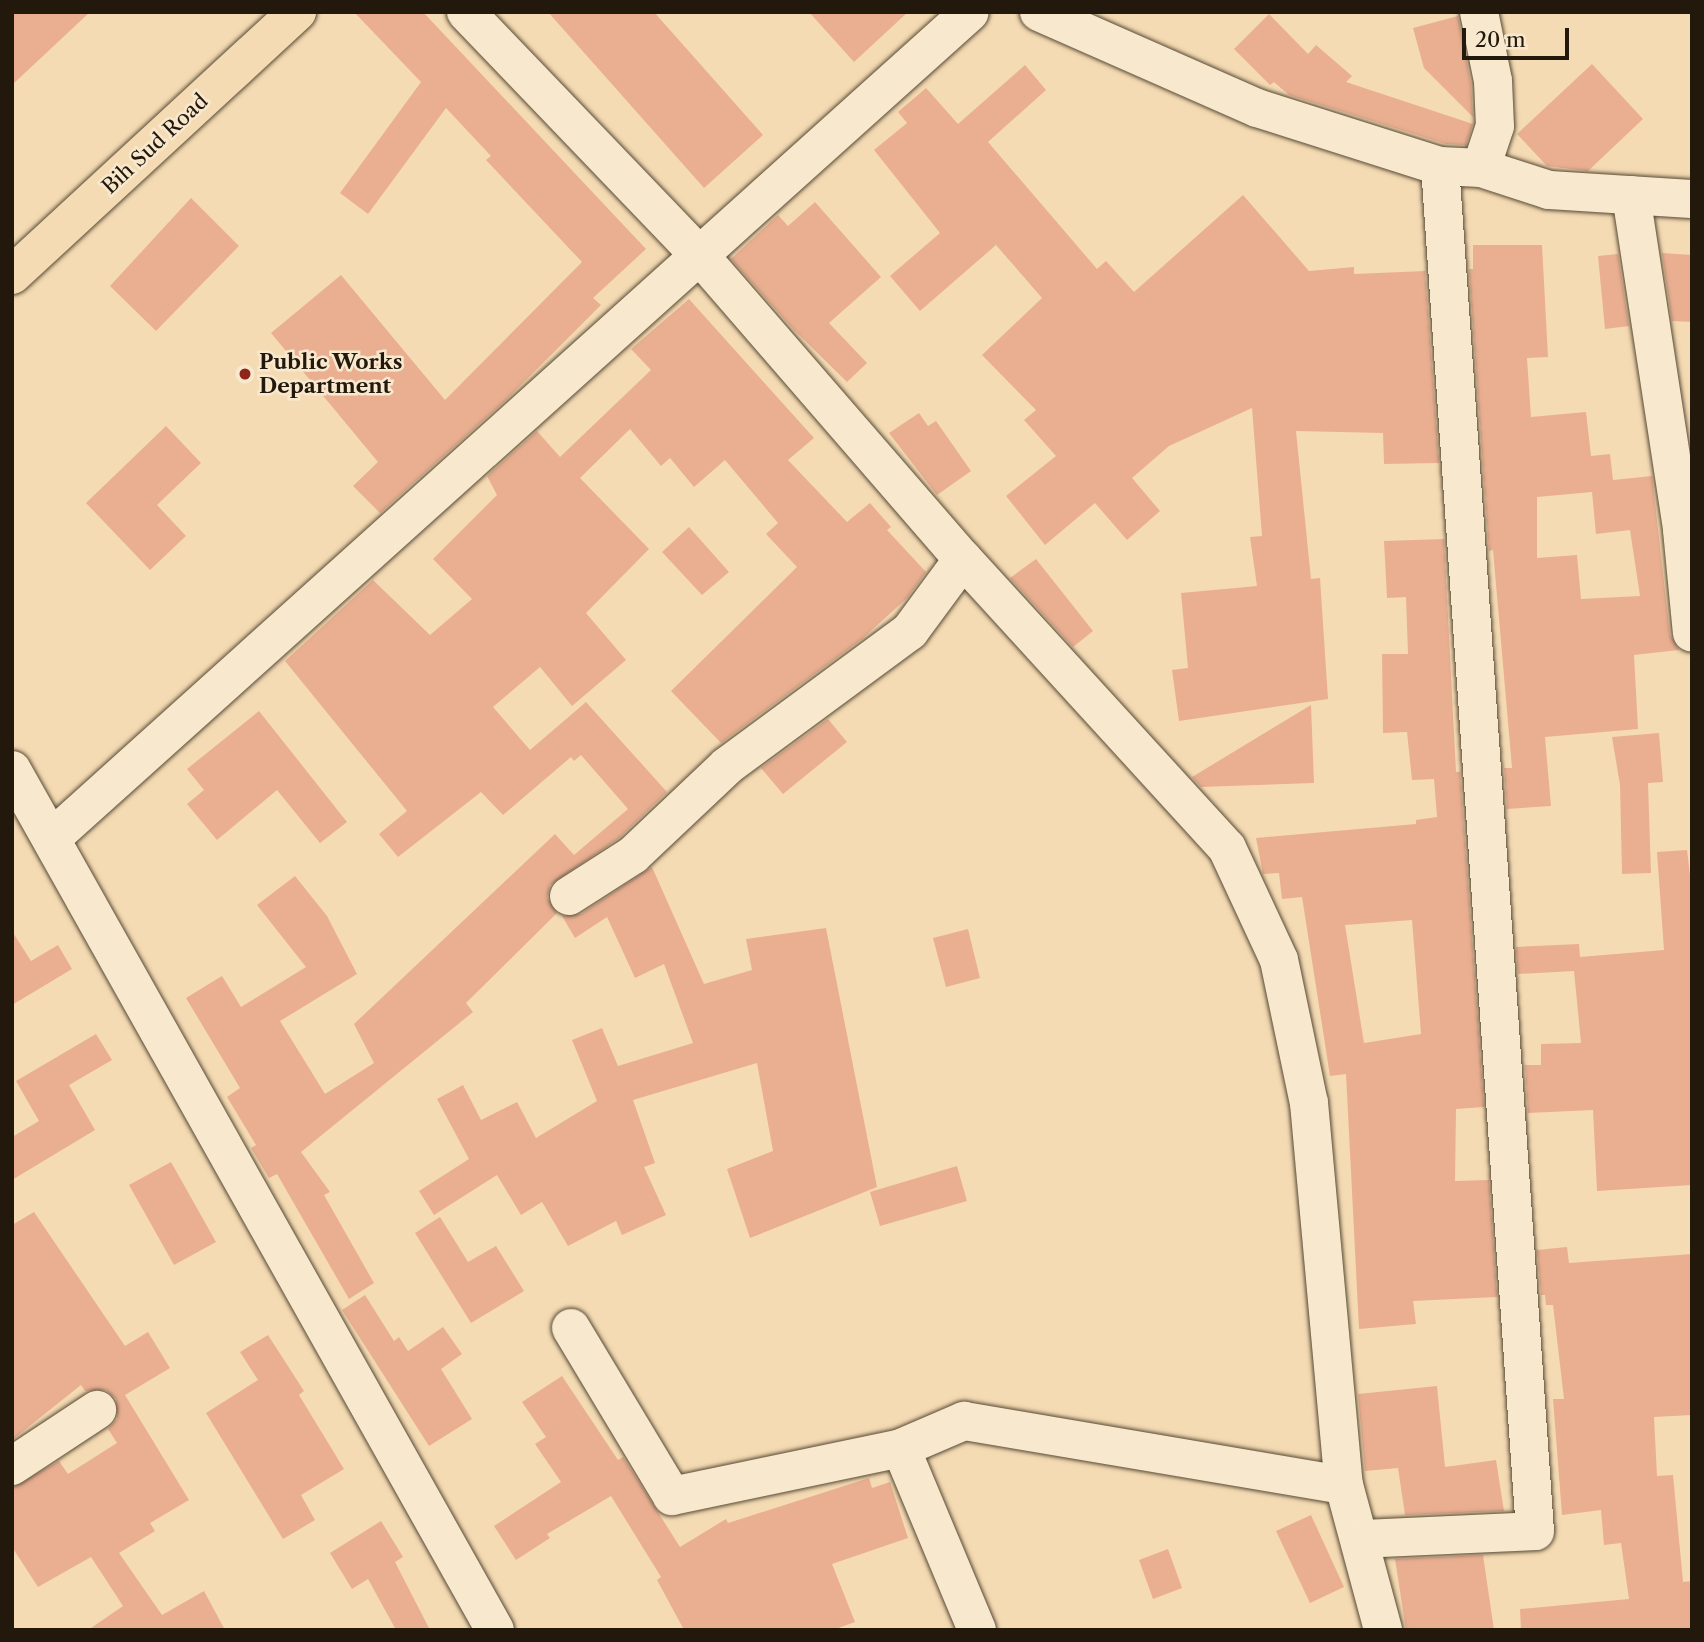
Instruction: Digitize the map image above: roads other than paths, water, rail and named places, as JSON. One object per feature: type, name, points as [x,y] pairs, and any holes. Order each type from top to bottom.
[{"type":"main road","name":"Bih Sud Road","points":[[12,275],[297,12]]},
{"type":"street","points":[[466,12],[701,257],[963,559],[1227,848],[1279,960],[1309,1103],[1344,1485],[1361,1539],[1383,1630]]},
{"type":"street","points":[[53,837],[701,257],[970,12]]},
{"type":"street","points":[[1039,12],[1257,108],[1440,166],[1481,168],[1549,190],[1692,199]]},
{"type":"street","points":[[1479,12],[1493,81],[1495,126],[1481,168]]},
{"type":"street","points":[[1361,1539],[1535,1531],[1440,166]]},
{"type":"street","points":[[1631,195],[1682,530],[1692,633]]},
{"type":"street","points":[[569,896],[633,855],[727,766],[910,631],[963,559]]},
{"type":"street","points":[[12,770],[53,837],[495,1630]]},
{"type":"street","points":[[571,1328],[672,1496],[901,1448],[964,1422],[1344,1485]]},
{"type":"street","points":[[12,1466],[97,1410]]},
{"type":"street","points":[[901,1448],[976,1630]]},
{"type":"place","name":"Public Works Department","points":[[245,374]]}]
